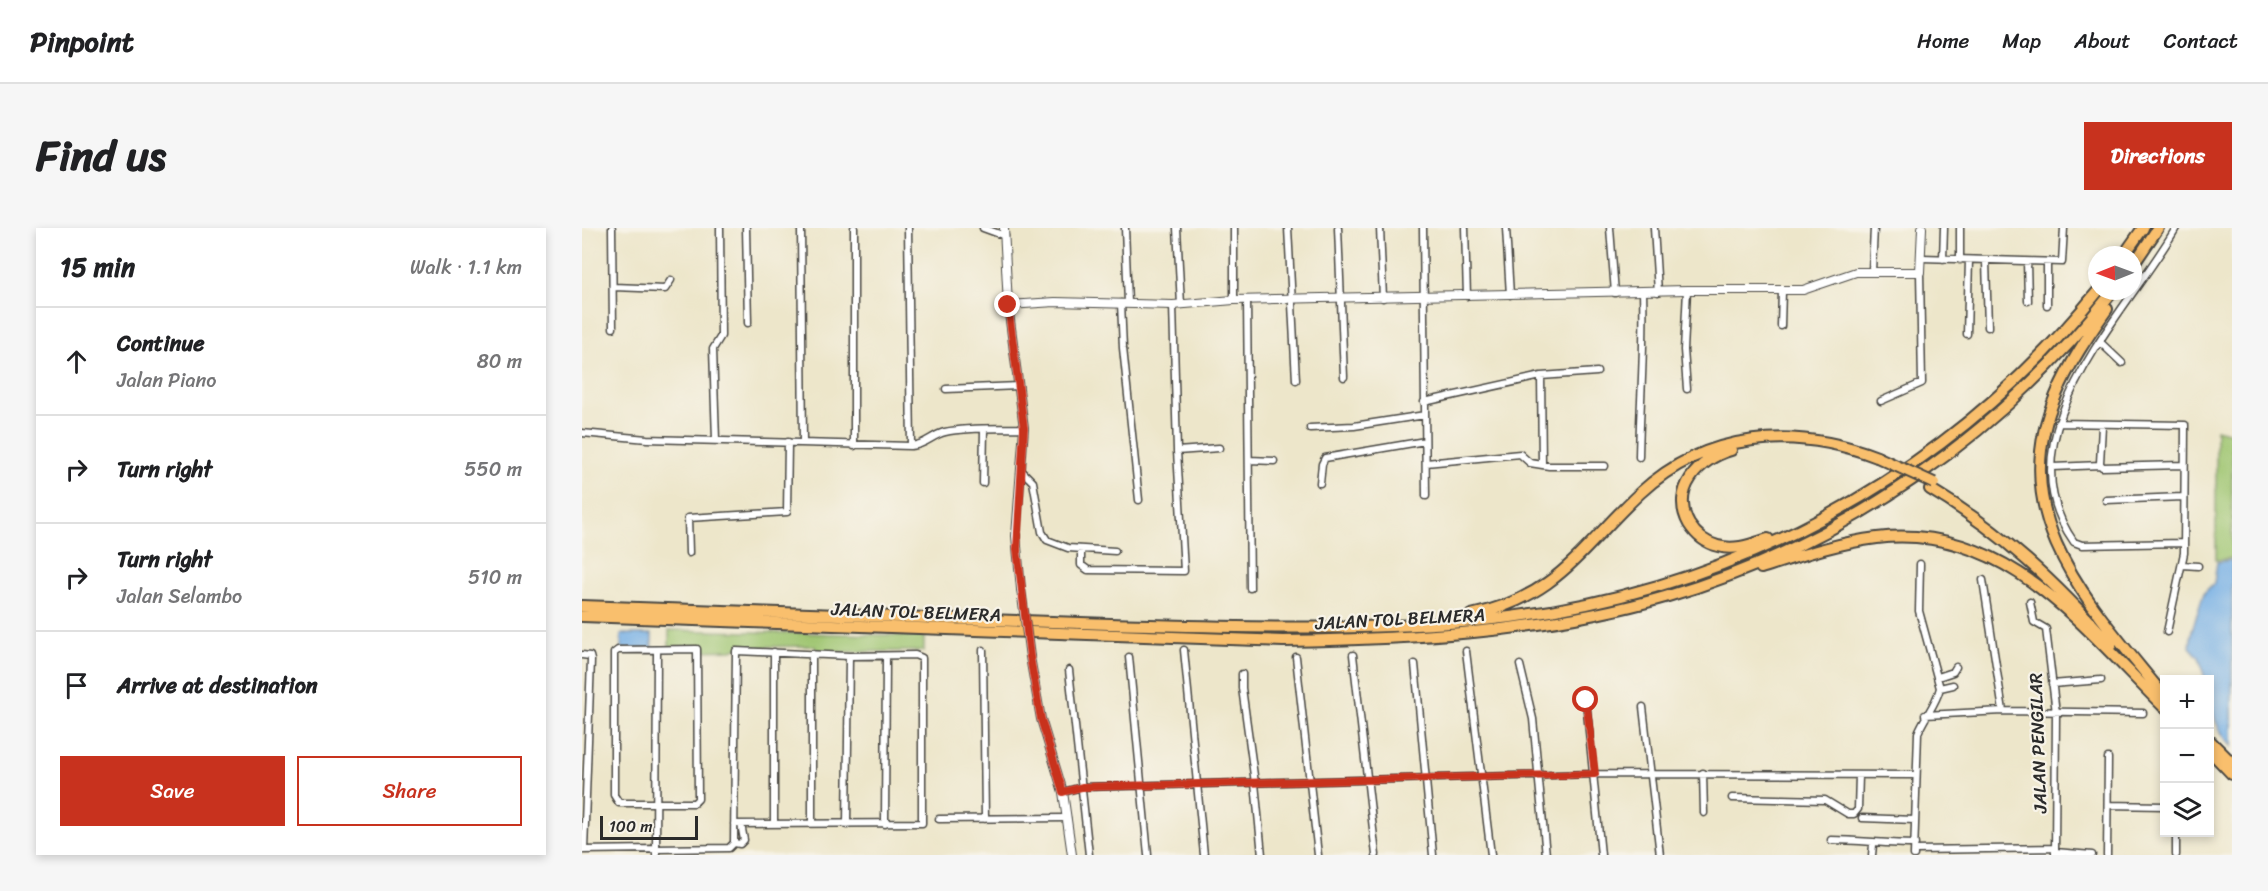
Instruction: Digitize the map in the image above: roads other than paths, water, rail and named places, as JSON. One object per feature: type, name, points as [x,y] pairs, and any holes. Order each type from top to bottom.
[{"type":"highway","points":[[2130,246],[2143,228]]},
{"type":"highway","points":[[2142,254],[2158,228]]},
{"type":"highway","name":"JALAN TOL BELMERA","points":[[582,606],[1290,628],[1426,624],[1488,619],[1616,596],[1706,569],[1761,549],[1819,522],[1895,477],[1994,402],[2053,343],[2090,300]]},
{"type":"highway","name":"JALAN TOL BELMERA","points":[[582,616],[1260,640],[1365,639],[1500,629],[1617,608],[1688,589],[1760,562],[1815,537],[1869,508],[1952,452],[2010,403],[2062,351],[2105,300]]},
{"type":"highway","points":[[2112,300],[2068,370],[2049,413],[2040,447],[2041,501],[2052,538],[2074,579],[2160,691]]},
{"type":"highway","points":[[1426,624],[1500,608],[1536,592],[1573,564],[1641,492],[1684,462],[1711,449],[1753,438],[1788,437],[1841,445],[1876,459],[1932,486],[1998,527],[2034,558],[2160,692]]},
{"type":"highway","points":[[1819,522],[1749,546],[1719,546],[1696,534],[1685,516],[1684,491],[1695,471],[1702,464],[1714,456],[1744,446],[1765,443],[1814,445],[1876,459]]},
{"type":"highway","points":[[1932,486],[1978,519],[2038,568],[2160,702]]},
{"type":"highway","points":[[1688,589],[1721,582],[1793,558],[1859,541],[1902,537],[1950,543],[2001,561],[2045,591],[2160,702]]},
{"type":"highway","points":[[2214,745],[2232,762]]},
{"type":"highway","points":[[2214,755],[2232,774]]},
{"type":"street","points":[[612,228],[613,328]]},
{"type":"street","points":[[716,440],[713,349],[721,336],[720,228]]},
{"type":"street","points":[[746,228],[748,323]]},
{"type":"street","points":[[801,228],[803,443]]},
{"type":"street","points":[[854,228],[854,446]]},
{"type":"street","points":[[908,228],[912,350],[911,446]]},
{"type":"street","points":[[983,228],[1005,232],[1008,305],[1024,428],[1023,472],[1016,536],[1030,657],[1041,719],[1063,792],[1072,855]]},
{"type":"street","points":[[1125,228],[1124,303],[1139,500]]},
{"type":"street","points":[[1081,550],[1081,565],[1088,570],[1184,571],[1177,452],[1177,228]]},
{"type":"street","points":[[1234,228],[1234,300]]},
{"type":"street","points":[[1288,228],[1296,380]]},
{"type":"street","points":[[1338,228],[1344,377]]},
{"type":"street","points":[[1380,228],[1383,298]]},
{"type":"street","points":[[1423,228],[1426,496]]},
{"type":"street","points":[[1465,228],[1467,296]]},
{"type":"street","points":[[1506,228],[1510,295]]},
{"type":"street","points":[[1610,228],[1615,293]]},
{"type":"street","points":[[1654,228],[1658,292]]},
{"type":"street","points":[[1872,271],[1874,228]]},
{"type":"street","points":[[1881,401],[1922,383],[1920,272],[1922,228]]},
{"type":"street","points":[[1943,259],[1944,228]]},
{"type":"street","points":[[1960,228],[1960,260]]},
{"type":"street","points":[[1922,258],[2062,262],[2064,259],[2064,228]]},
{"type":"street","points":[[2176,228],[2074,382],[2058,423],[2052,448],[2058,507],[2071,538],[2077,544],[2182,543]]},
{"type":"street","points":[[1967,334],[1969,260]]},
{"type":"street","points":[[1986,261],[1988,327]]},
{"type":"street","points":[[2027,262],[2028,301]]},
{"type":"street","points":[[2047,262],[2047,305]]},
{"type":"street","points":[[1008,305],[1055,302],[1177,305],[1234,300],[1342,300],[1687,290],[1782,291],[1813,288],[1841,275],[1872,271],[1920,272]]},
{"type":"street","points":[[614,287],[665,289],[670,285],[671,280]]},
{"type":"street","points":[[1687,290],[1684,350],[1688,388]]},
{"type":"street","points":[[1781,326],[1782,291]]},
{"type":"street","points":[[1639,457],[1640,388],[1644,358],[1643,292]]},
{"type":"street","points":[[1247,300],[1250,588]]},
{"type":"street","points":[[2100,342],[2122,363]]},
{"type":"street","points":[[1424,402],[1541,376],[1598,372]]},
{"type":"street","points":[[1541,376],[1542,465]]},
{"type":"street","points":[[946,389],[1019,386]]},
{"type":"street","points":[[1310,428],[1354,426],[1425,415]]},
{"type":"street","points":[[2058,423],[2102,426],[2185,425],[2182,565],[2168,632]]},
{"type":"street","points":[[2101,465],[2102,426]]},
{"type":"street","points":[[582,433],[647,440],[911,446],[925,444],[942,433],[1024,428]]},
{"type":"street","points":[[983,483],[984,430]]},
{"type":"street","points":[[1320,483],[1325,458],[1425,441]]},
{"type":"street","points":[[689,554],[688,518],[787,512],[788,442]]},
{"type":"street","points":[[1177,452],[1219,448]]},
{"type":"street","points":[[1426,463],[1522,454],[1530,463],[1542,465],[1605,466]]},
{"type":"street","points":[[1249,459],[1274,461]]},
{"type":"street","points":[[2053,466],[2183,465]]},
{"type":"street","points":[[1023,472],[1033,482],[1042,532],[1047,540],[1081,550],[1115,551]]},
{"type":"street","points":[[2106,500],[2184,497]]},
{"type":"street","points":[[1914,850],[1918,733],[1925,715],[1937,701],[1940,688],[1919,611],[1920,564]]},
{"type":"street","points":[[2182,565],[2198,566]]},
{"type":"street","points":[[1983,580],[2002,711]]},
{"type":"street","name":"JALAN PENGILAR","points":[[2030,602],[2034,622],[2046,629],[2056,713],[2055,852]]},
{"type":"street","points":[[697,649],[699,663],[698,799],[694,803],[619,803],[614,798],[614,655],[618,650],[657,651],[697,649]]},
{"type":"street","points":[[983,650],[985,819]]},
{"type":"street","points":[[1184,650],[1204,855]]},
{"type":"street","points":[[656,852],[657,651]]},
{"type":"street","points":[[1466,651],[1491,855]]},
{"type":"street","points":[[730,849],[738,824],[735,652],[849,656],[915,655],[923,660],[922,823],[738,824]]},
{"type":"street","points":[[774,652],[774,823]]},
{"type":"street","points":[[812,654],[812,823]]},
{"type":"street","points":[[582,655],[589,656],[591,660],[583,850],[692,852],[730,849],[744,840],[738,824]]},
{"type":"street","points":[[1353,655],[1376,855]]},
{"type":"street","points":[[847,825],[849,656]]},
{"type":"street","points":[[885,824],[886,656]]},
{"type":"street","points":[[1129,657],[1148,855]]},
{"type":"street","points":[[1296,657],[1318,855]]},
{"type":"street","points":[[1415,664],[1433,855]]},
{"type":"street","points":[[1520,665],[1533,719],[1546,855]]},
{"type":"street","points":[[1938,677],[1953,672],[1956,667]]},
{"type":"street","points":[[1069,670],[1089,855]]},
{"type":"street","points":[[1242,674],[1262,855]]},
{"type":"street","points":[[2052,684],[2101,680]]},
{"type":"street","points":[[1940,688],[1953,685]]},
{"type":"street","points":[[1586,700],[1595,774],[1601,855]]},
{"type":"street","points":[[1642,707],[1652,774],[1660,855]]},
{"type":"street","points":[[1925,715],[2002,711],[2143,713]]},
{"type":"street","points":[[2107,855],[2108,758]]},
{"type":"street","points":[[1063,792],[1082,787],[1311,783],[1595,774],[1915,775]]},
{"type":"street","points":[[1703,774],[1704,813]]},
{"type":"street","points":[[1731,798],[1825,800],[1848,814],[1854,814],[1858,809],[1859,775]]},
{"type":"street","points":[[2108,805],[2160,806]]},
{"type":"street","points":[[939,819],[1067,818]]},
{"type":"street","points":[[1862,818],[1915,820]]},
{"type":"street","points":[[2176,837],[2176,855]]},
{"type":"street","points":[[1831,840],[1862,840],[1873,845],[1914,850],[2055,852],[2092,855]]},
{"type":"street","points":[[1872,855],[1873,845]]},
{"type":"water","points":[[2232,560],[2232,747],[2214,716],[2214,675],[2204,675],[2199,657],[2190,647],[2192,630],[2204,593],[2214,583],[2217,562]]},
{"type":"water","points":[[621,634],[652,634],[652,648],[621,649]]}]
